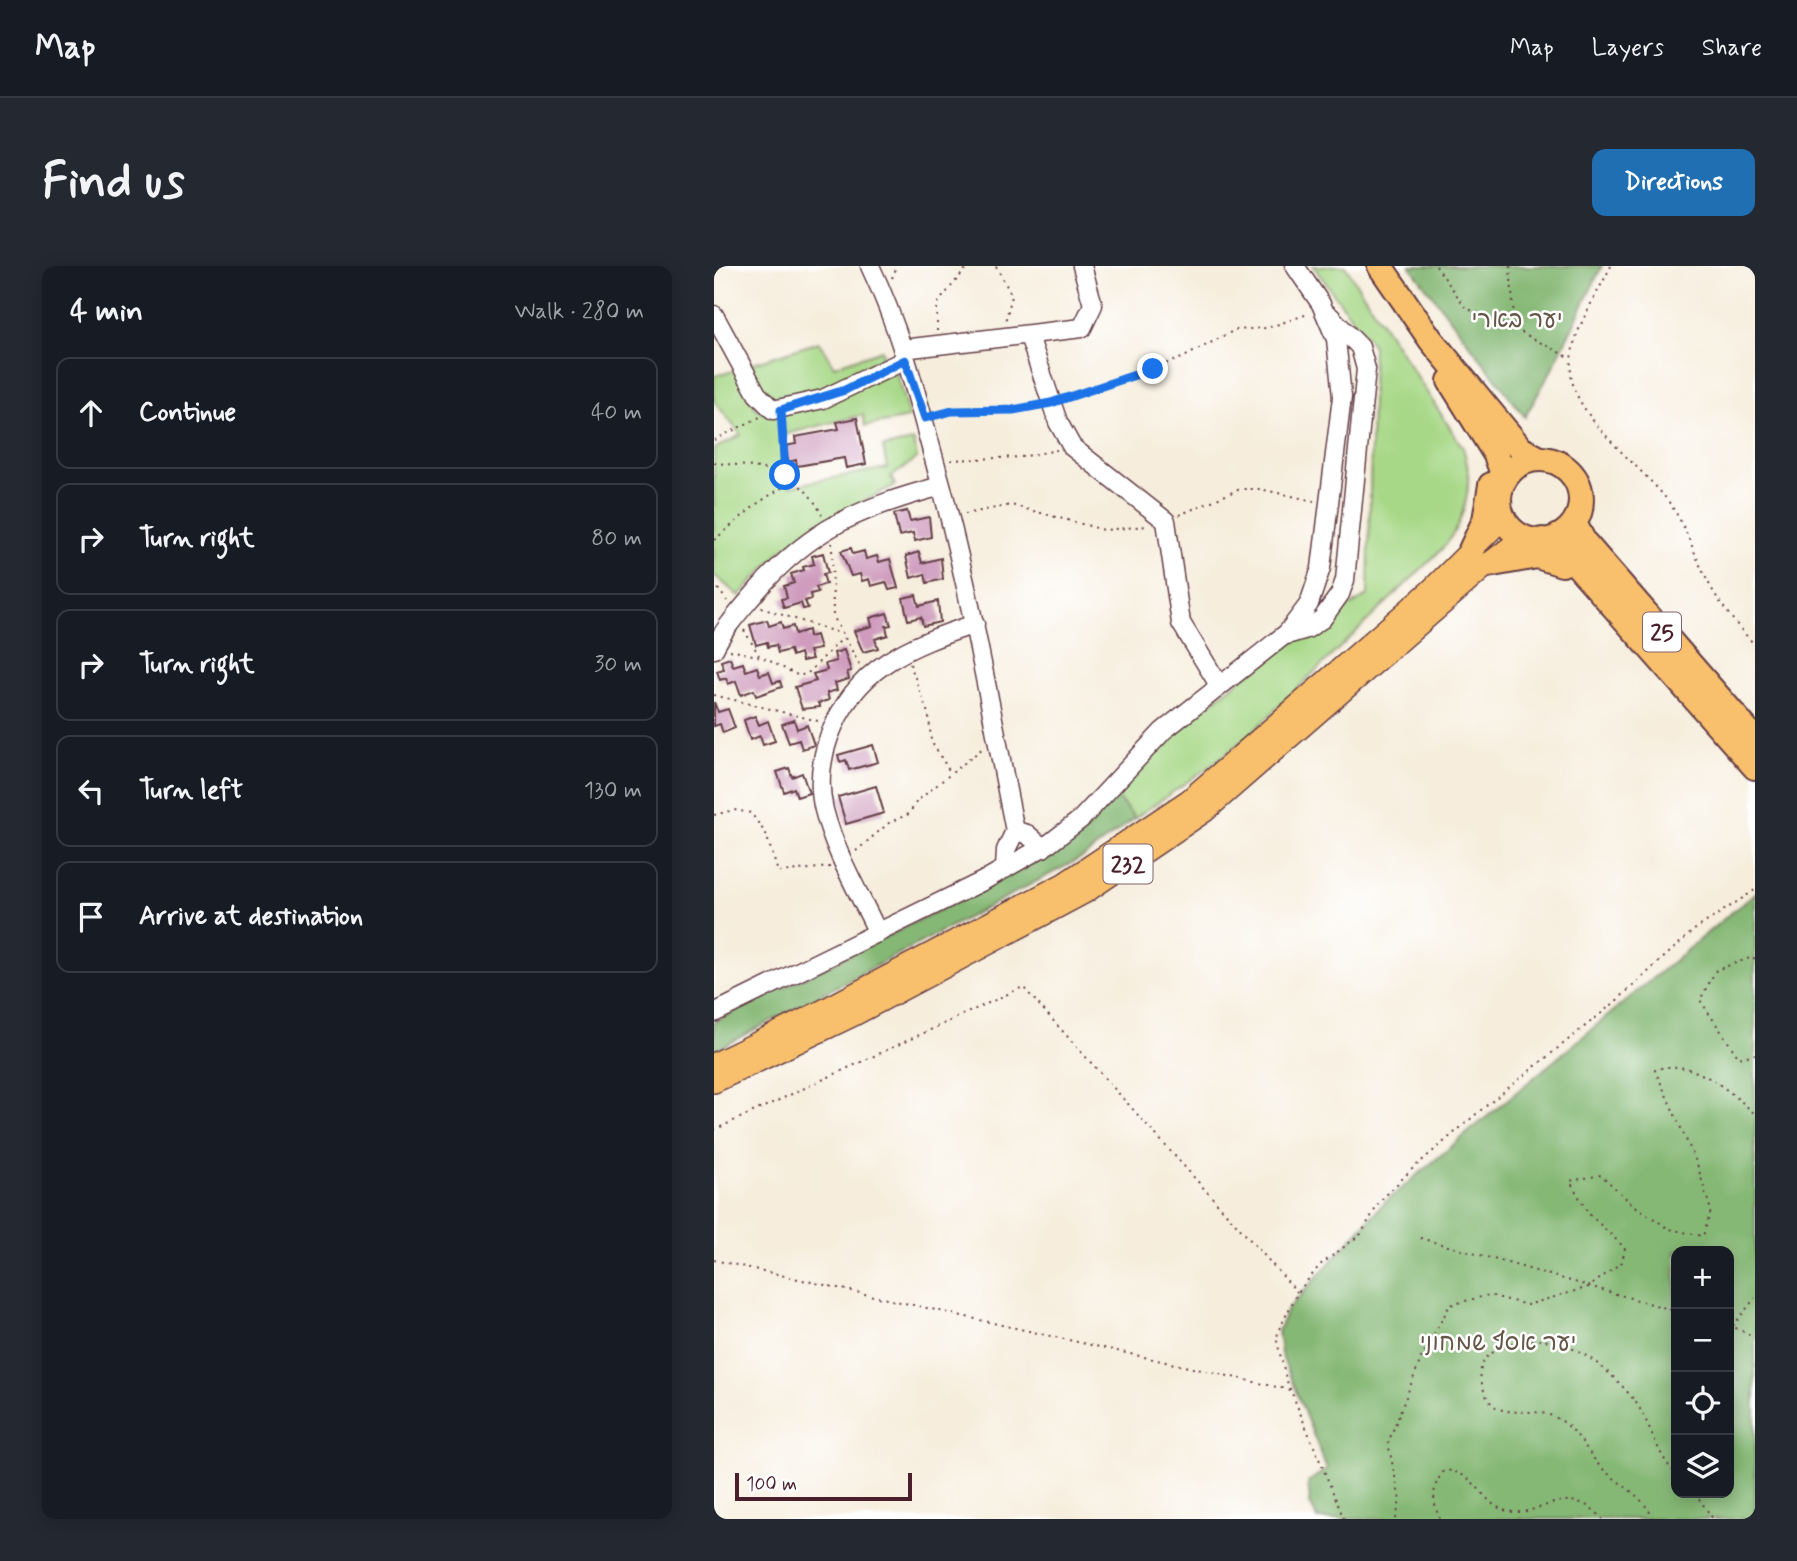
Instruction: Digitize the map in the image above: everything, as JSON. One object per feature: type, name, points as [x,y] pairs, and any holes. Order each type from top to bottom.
[{"type":"highway","points":[[1380,266],[1431,340],[1521,449],[1540,459],[1553,461],[1573,475],[1581,499],[1574,523],[1556,538],[1538,540]]},
{"type":"highway","points":[[1431,340],[1437,359],[1496,454],[1505,480]]},
{"type":"highway","points":[[1474,421],[1488,455],[1491,491],[1478,559],[1537,556],[1552,559],[1592,582]]},
{"type":"highway","points":[[1501,511],[1501,489],[1505,480],[1520,465],[1540,459]]},
{"type":"highway","name":"25","points":[[1501,511],[1513,530],[1570,557],[1755,767]]},
{"type":"highway","name":"25","points":[[1574,523],[1584,542],[1755,739]]},
{"type":"main road","name":"232","points":[[714,1082],[854,1015],[1084,893],[1205,811],[1478,559],[1501,511]]},
{"type":"main road","name":"232","points":[[714,1064],[818,1013],[1065,883],[1189,800],[1478,559],[1513,545],[1538,540]]},
{"type":"street","points":[[870,266],[925,418],[975,624],[1015,831],[1006,850],[1005,869]]},
{"type":"street","points":[[714,315],[757,394],[777,410],[834,394],[904,354],[938,347],[1074,330],[1086,323],[1093,305],[1082,266]]},
{"type":"street","points":[[714,1013],[1043,848],[1081,819],[1163,731],[1284,636],[1300,619],[1317,584],[1330,505],[1342,397],[1336,339],[1322,308],[1295,266]]},
{"type":"street","points":[[1284,636],[1307,629],[1332,607],[1340,594],[1349,556],[1366,369],[1360,347],[1322,308]]},
{"type":"street","points":[[1029,336],[1051,403],[1072,447],[1166,521],[1181,623],[1219,685]]},
{"type":"street","points":[[714,648],[741,609],[795,550],[828,528],[871,507],[941,486]]},
{"type":"street","points":[[878,933],[831,831],[821,792],[821,765],[834,725],[849,696],[866,678],[904,651],[975,624]]},
{"type":"street","points":[[1015,831],[1027,834],[1043,848]]},
{"type":"path","points":[[938,347],[937,304],[968,266]]},
{"type":"path","points":[[996,266],[1012,296],[998,340]]},
{"type":"path","points":[[1436,266],[1466,308],[1515,329],[1571,359]]},
{"type":"path","points":[[1510,266],[1515,329]]},
{"type":"path","points":[[1611,266],[1580,329],[1571,359],[1571,378],[1576,395],[1592,418],[1665,497],[1682,522],[1706,579],[1738,627],[1755,645]]},
{"type":"path","points":[[925,418],[952,411],[1013,410],[1051,403],[1163,365],[1235,330],[1290,322],[1322,308]]},
{"type":"path","points":[[714,440],[777,410],[785,475]]},
{"type":"path","points":[[937,462],[1021,457],[1072,447]]},
{"type":"path","points":[[714,463],[747,466],[785,475],[795,480],[818,508],[828,528],[833,551],[834,616],[840,633],[866,678]]},
{"type":"path","points":[[714,540],[758,503],[795,480]]},
{"type":"path","points":[[714,583],[741,609],[759,656]]},
{"type":"path","points":[[741,609],[840,633]]},
{"type":"path","points":[[714,648],[759,656],[790,674],[804,675],[843,638]]},
{"type":"path","points":[[904,651],[920,684],[929,716],[930,741],[950,773]]},
{"type":"path","points":[[714,695],[753,708],[834,725]]},
{"type":"path","points":[[714,815],[734,810],[751,813],[766,834],[778,872],[846,865],[864,842],[890,822],[909,814],[917,800],[997,739]]},
{"type":"path","points":[[1344,1519],[1291,1390],[1277,1341],[1278,1331],[1298,1292],[1320,1265],[1361,1234],[1380,1201],[1411,1170],[1480,1110],[1615,1003],[1694,930],[1755,890]]},
{"type":"path","points":[[1755,959],[1753,957],[1716,970],[1700,1000],[1739,1058],[1755,1054]]},
{"type":"path","points":[[714,1130],[1023,986],[1298,1292]]},
{"type":"path","points":[[1396,1519],[1400,1500],[1388,1443],[1422,1356],[1450,1305],[1489,1295],[1527,1305],[1589,1287],[1622,1262],[1625,1248],[1588,1213],[1570,1181],[1601,1175],[1631,1203],[1669,1229],[1703,1236],[1711,1211],[1697,1164],[1655,1070],[1667,1066],[1716,1079],[1755,1114]]},
{"type":"path","points":[[1420,1238],[1671,1310]]},
{"type":"path","points":[[714,1260],[1291,1390]]},
{"type":"path","points":[[1734,1325],[1755,1298]]},
{"type":"path","points":[[1734,1326],[1755,1337]]},
{"type":"path","points":[[1653,1519],[1648,1505],[1599,1466],[1562,1420],[1543,1412],[1505,1412],[1494,1408],[1485,1395],[1480,1375],[1482,1363],[1490,1354],[1533,1339],[1560,1342],[1588,1357],[1635,1401],[1671,1465]]},
{"type":"path","points":[[1440,1519],[1433,1502],[1437,1479],[1445,1470],[1460,1471],[1495,1505],[1506,1511],[1521,1511],[1557,1500],[1586,1506],[1603,1519]]},
{"type":"path","points":[[1698,1498],[1713,1519]]},
{"type":"green space","points":[[1313,266],[1345,266],[1463,448],[1467,461],[1468,487],[1463,511],[1445,546],[1246,738],[1135,818],[1116,797],[1166,738],[1267,659],[1368,595],[1373,346]]},
{"type":"green space","name":"יער בארי","points":[[1410,266],[1602,266],[1551,371],[1525,417]]},
{"type":"green space","points":[[819,342],[834,366],[882,350],[883,356],[829,385],[796,398],[783,400],[770,397],[750,364]]},
{"type":"green space","points":[[737,370],[756,409],[772,417],[896,372],[909,418],[865,426],[863,415],[782,435],[790,486],[887,468],[883,447],[914,441],[917,458],[891,477],[895,485],[810,529],[783,549],[739,596],[714,575],[714,449],[741,435],[714,401],[714,376]]},
{"type":"green space","points":[[1116,797],[1135,818],[1083,857],[714,1051],[714,1022],[1048,856],[1076,836]]},
{"type":"green space","name":"יער אסף שמחוני","points":[[1755,893],[1755,1519],[1318,1519],[1310,1504],[1308,1482],[1327,1469],[1281,1354],[1278,1331],[1287,1310],[1385,1202]]},
{"type":"building","points":[[857,418],[866,464],[846,468],[844,458],[797,466],[796,460],[788,462],[785,446],[796,444],[795,437],[839,429],[837,422]]},
{"type":"building","points":[[907,511],[910,521],[929,517],[931,537],[915,541],[913,533],[899,536],[894,514]]},
{"type":"building","points":[[851,548],[853,554],[864,551],[866,559],[877,556],[879,562],[890,559],[898,588],[889,590],[886,582],[871,586],[869,579],[862,581],[860,574],[851,576],[841,551]]},
{"type":"building","points":[[919,552],[922,563],[941,558],[943,579],[927,583],[925,574],[911,578],[906,556]]},
{"type":"building","points":[[823,553],[828,573],[823,574],[826,584],[816,587],[818,592],[810,594],[811,599],[805,601],[808,608],[803,609],[801,603],[784,608],[781,599],[787,598],[784,586],[794,583],[791,574],[814,564],[812,556]]},
{"type":"building","points":[[916,595],[919,606],[938,601],[940,622],[923,626],[921,617],[908,620],[903,598]]},
{"type":"building","points":[[887,613],[891,625],[886,626],[888,635],[875,639],[878,648],[863,652],[854,631],[872,626],[870,618]]},
{"type":"building","points":[[767,620],[769,626],[781,622],[783,629],[793,626],[795,634],[808,630],[809,637],[816,635],[820,649],[809,651],[812,659],[802,661],[800,653],[792,656],[790,650],[778,653],[776,645],[768,647],[767,642],[756,645],[750,625]]},
{"type":"building","points":[[844,650],[851,671],[847,672],[849,679],[835,683],[837,690],[827,693],[829,700],[818,703],[820,707],[802,709],[795,687],[816,681],[813,674],[827,670],[825,664],[836,661],[834,653]]},
{"type":"building","points":[[730,658],[733,666],[743,663],[746,671],[757,667],[760,675],[769,672],[773,683],[780,681],[782,687],[756,696],[754,690],[741,695],[736,681],[728,684],[726,678],[720,680],[717,671],[724,669],[721,661]]},
{"type":"building","points":[[714,702],[718,712],[728,709],[735,728],[723,733],[720,724],[714,726]]},
{"type":"building","points":[[755,716],[759,725],[768,721],[775,741],[763,745],[760,736],[750,740],[744,720]]},
{"type":"building","points":[[794,720],[797,729],[807,725],[814,745],[802,749],[799,740],[789,743],[782,724]]},
{"type":"building","points":[[873,745],[878,762],[849,770],[846,760],[840,762],[838,755]]},
{"type":"building","points":[[789,768],[792,777],[802,773],[809,793],[797,797],[794,788],[784,792],[777,772]]},
{"type":"building","points":[[876,786],[884,813],[846,824],[838,797]]},
{"type":"route","points":[[785,475],[781,410],[845,390],[905,360],[925,418],[952,411],[1013,410],[1051,403],[1153,369]]}]
